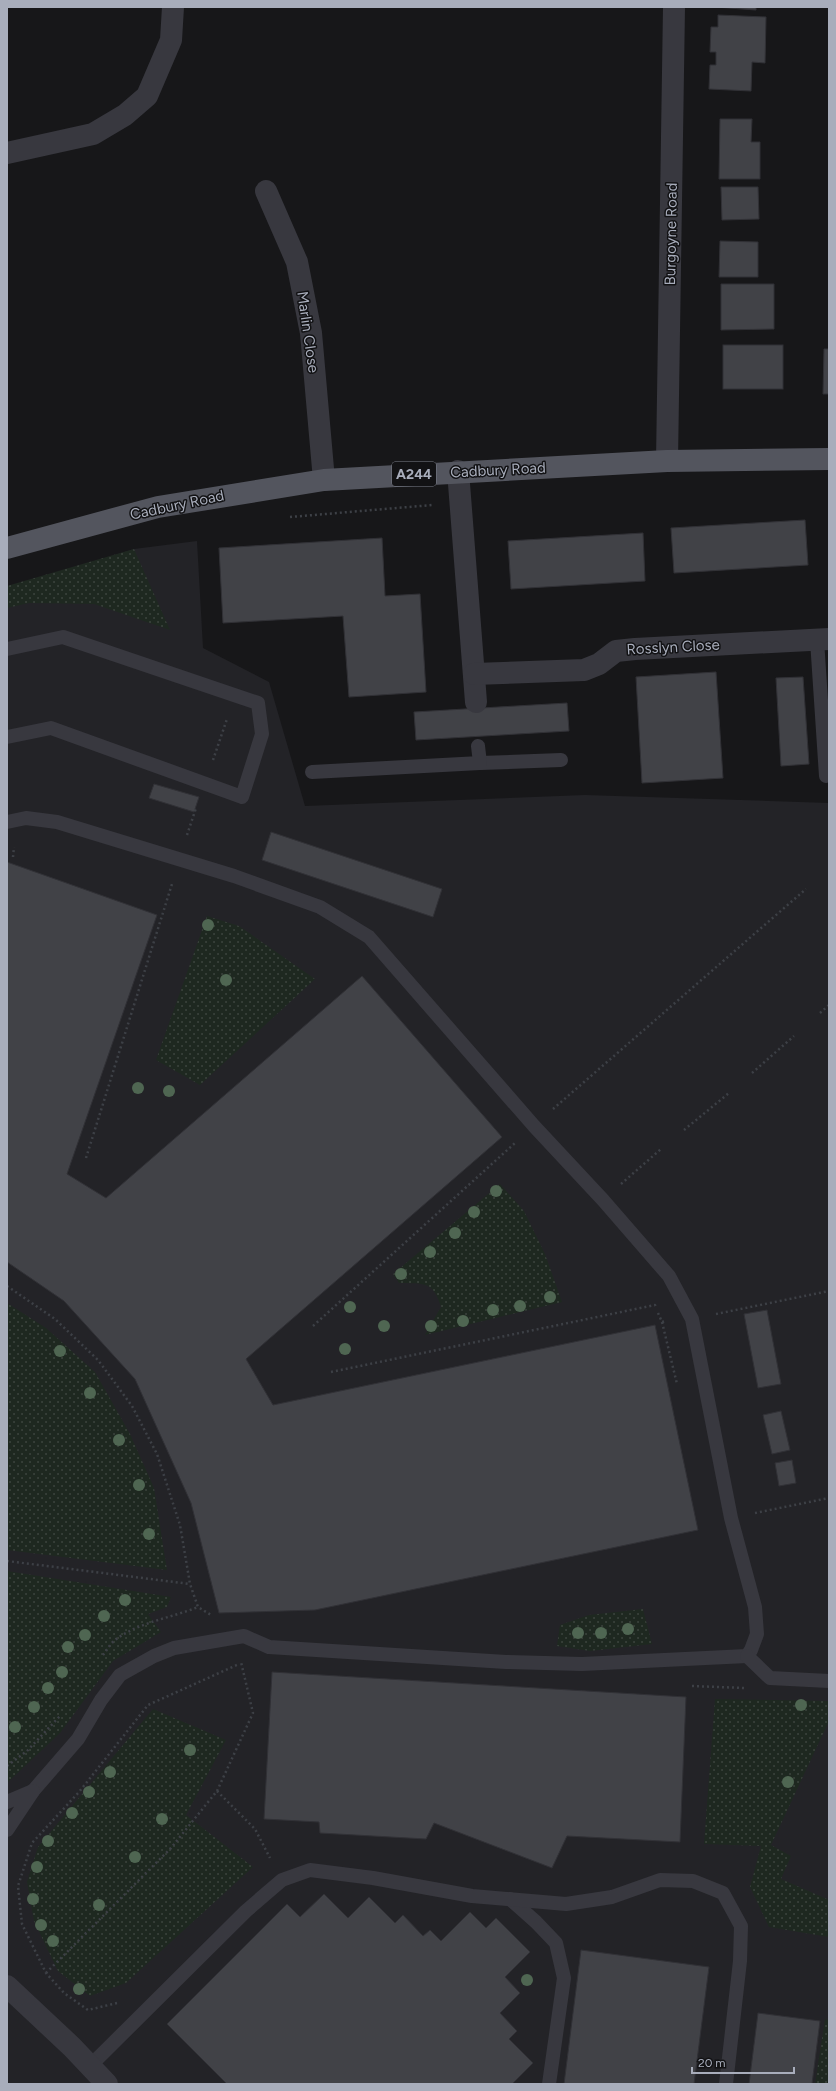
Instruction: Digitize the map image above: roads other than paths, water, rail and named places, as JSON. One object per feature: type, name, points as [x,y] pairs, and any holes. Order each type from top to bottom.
[{"type":"main road","name":"Cadbury Road","points":[[7,548],[158,507],[324,480],[458,471],[667,461],[829,459]]},
{"type":"street","points":[[7,153],[93,134],[125,115],[147,96],[170,40],[173,7]]},
{"type":"street","name":"Burgoyne Road","points":[[667,461],[674,7]]},
{"type":"street","name":"Marlin Close","points":[[266,191],[297,262],[310,326],[324,480]]},
{"type":"street","points":[[458,471],[476,702]]},
{"type":"street","name":"Rosslyn Close","points":[[474,674],[584,670],[598,664],[616,651],[823,639]]},
{"type":"street","points":[[7,1986],[107,2084]]},
{"type":"lane","points":[[7,649],[63,637],[258,703],[262,734],[242,797],[51,728],[7,737]]},
{"type":"lane","points":[[823,639],[826,776]]},
{"type":"lane","points":[[478,746],[480,763]]},
{"type":"lane","points":[[312,772],[561,760]]},
{"type":"lane","points":[[7,822],[26,818],[57,822],[234,876],[320,907],[369,937],[534,1126],[603,1200],[669,1276],[692,1319],[731,1518],[755,1607],[757,1634],[747,1656]]},
{"type":"lane","points":[[7,1830],[33,1790],[78,1739],[101,1700],[120,1675],[154,1656],[174,1648],[244,1636],[269,1648],[506,1662],[582,1664],[747,1656],[770,1678],[829,1681]]},
{"type":"lane","points":[[7,1802],[33,1790]]},
{"type":"lane","points":[[90,2066],[246,1911],[282,1880],[310,1870],[373,1878],[472,1896],[566,1904],[612,1898],[660,1880],[693,1881],[723,1893],[741,1926],[740,1961],[726,2084]]},
{"type":"lane","points":[[510,1899],[536,1922],[556,1943],[564,1978],[549,2084]]}]
